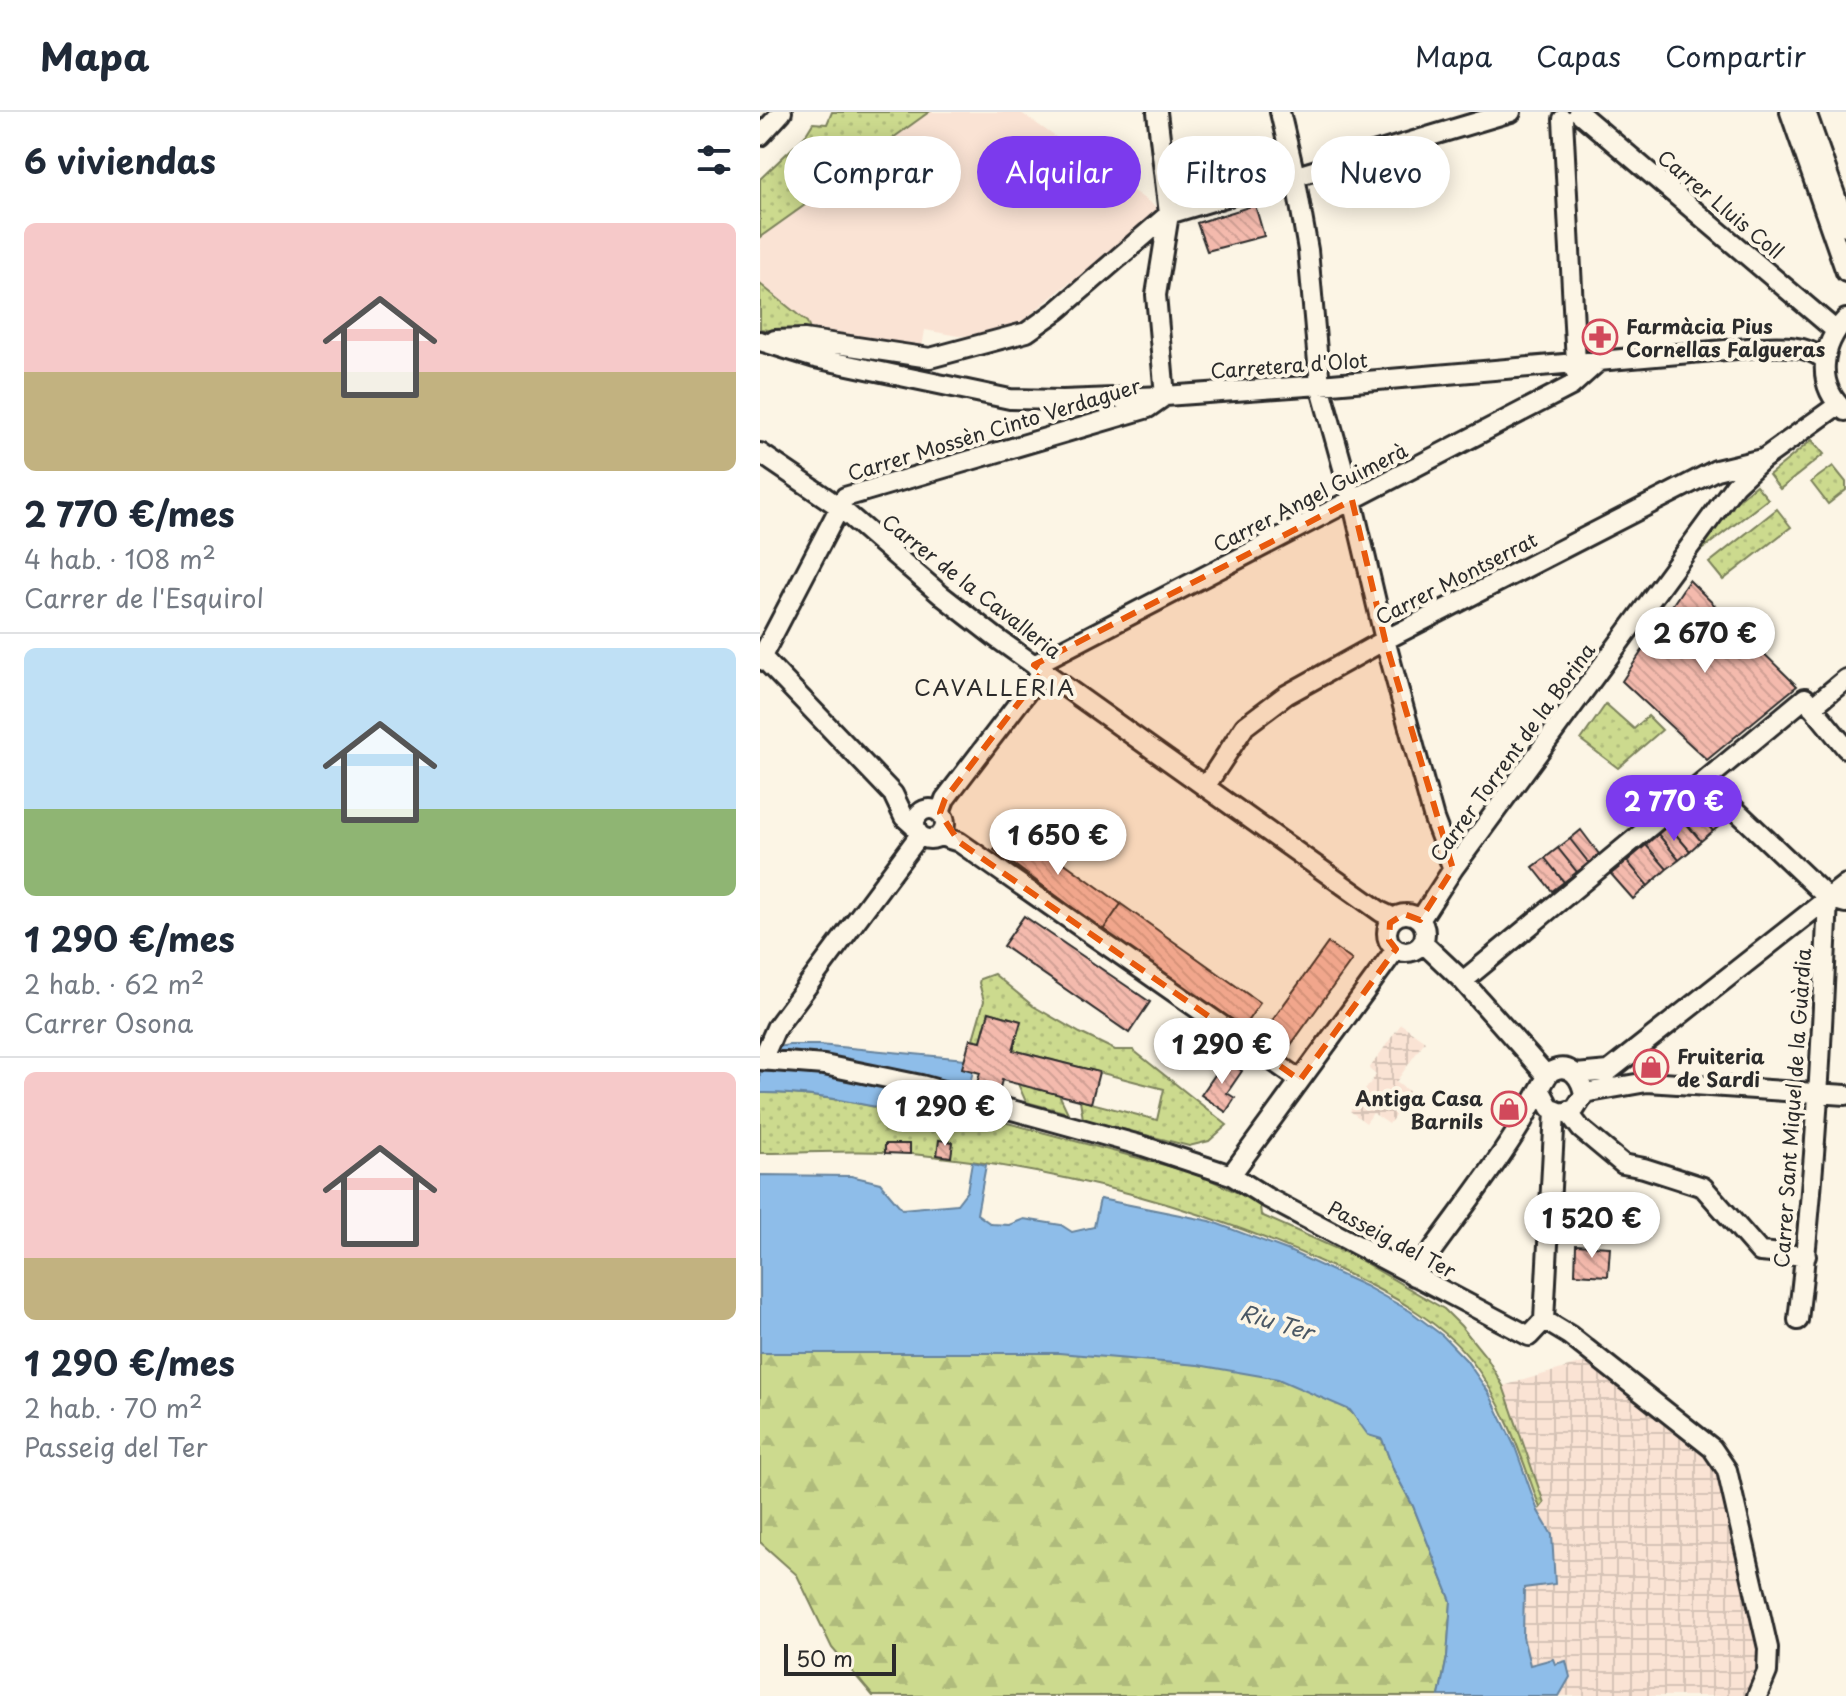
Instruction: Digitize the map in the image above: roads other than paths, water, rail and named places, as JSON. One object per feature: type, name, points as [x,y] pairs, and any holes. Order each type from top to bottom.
[{"type":"street","points":[[760,136],[782,112]]},
{"type":"street","points":[[1157,112],[1169,214],[1156,295],[1165,396]]},
{"type":"street","points":[[1280,112],[1286,136]]},
{"type":"street","points":[[1453,869],[1434,819],[1320,385],[1308,250],[1295,176],[1511,112]]},
{"type":"street","points":[[1790,112],[1846,272]]},
{"type":"street","points":[[1806,112],[1846,226]]},
{"type":"street","points":[[1567,114],[1576,363],[1571,386]]},
{"type":"street","name":"Carrer Lluis Coll","points":[[1567,114],[1841,324]]},
{"type":"street","points":[[760,341],[804,339],[930,358],[1027,332],[1058,310],[1169,214],[1189,208]]},
{"type":"street","points":[[1841,324],[1824,359],[1827,383],[1842,408]]},
{"type":"street","name":"Carretera d'Olot","points":[[760,341],[815,358],[1010,399],[1165,396],[1770,347],[1813,351],[1824,359]]},
{"type":"street","name":"Carrer Angel Guimerà","points":[[1039,668],[1571,386],[1600,360]]},
{"type":"street","name":"Carrer Mossèn Cinto Verdaguer","points":[[838,506],[845,497],[1148,408],[1165,396]]},
{"type":"street","name":"Carrer Torrent de la Borina","points":[[1420,920],[1453,869],[1727,496],[1763,459],[1842,408]]},
{"type":"street","name":"Carrer de la Cavalleria","points":[[760,453],[838,506],[941,595],[1039,668],[1381,912],[1394,918]]},
{"type":"street","name":"Carrer Montserrat","points":[[1205,787],[1245,726],[1286,695],[1385,640],[1716,470],[1763,459]]},
{"type":"street","points":[[760,683],[764,660],[838,506]]},
{"type":"street","points":[[764,660],[893,794],[938,820],[959,842],[1300,1080]]},
{"type":"street","points":[[893,794],[904,817],[930,840],[945,799],[1039,668]]},
{"type":"street","points":[[1463,981],[1705,781],[1808,703],[1846,679]]},
{"type":"street","points":[[1808,703],[1846,748]]},
{"type":"street","points":[[1705,781],[1837,900]]},
{"type":"street","points":[[761,1060],[776,1028],[917,831],[917,816],[938,820]]},
{"type":"street","points":[[1414,1276],[1505,1149],[1553,1071],[1562,1069],[1576,1074],[1609,1071],[1837,900],[1846,884]]},
{"type":"street","name":"Carrer Sant Miquel de la Guàrdia","points":[[1798,1320],[1837,900]]},
{"type":"street","points":[[1404,914],[1420,920],[1426,933],[1423,943],[1408,952],[1396,949],[1387,934],[1394,918],[1404,914]]},
{"type":"street","points":[[1423,943],[1463,981],[1544,1084],[1545,1104],[1562,1112],[1623,1164],[1703,1187],[1760,1252],[1806,1256]]},
{"type":"street","points":[[1231,1175],[1396,949]]},
{"type":"street","points":[[1641,1046],[1638,1062],[1647,1082]]},
{"type":"street","name":"Passeig del Ter","points":[[761,1060],[824,1065],[921,1085],[1143,1146],[1231,1175],[1266,1197],[1529,1336],[1544,1320]]},
{"type":"street","points":[[1562,1112],[1580,1105],[1584,1093],[1581,1079],[1576,1074]]},
{"type":"street","points":[[1584,1093],[1647,1082],[1846,1095]]},
{"type":"street","points":[[1562,1112],[1544,1320],[1569,1335],[1712,1448],[1721,1459],[1727,1470],[1768,1648],[1767,1672],[1757,1696]]},
{"type":"water","points":[[789,1045],[965,1059],[973,1071],[969,1087],[819,1056],[773,1054],[772,1048]]},
{"type":"water","points":[[760,1072],[813,1072],[921,1095],[917,1115],[819,1097],[760,1093]]},
{"type":"water","name":"Riu Ter","points":[[972,1162],[986,1165],[977,1214],[991,1224],[1009,1225],[1024,1219],[1061,1225],[1072,1232],[1094,1227],[1100,1199],[1210,1221],[1287,1250],[1365,1286],[1410,1311],[1443,1336],[1466,1360],[1489,1393],[1515,1447],[1538,1511],[1552,1535],[1555,1584],[1524,1588],[1523,1637],[1530,1665],[1553,1659],[1555,1664],[1566,1661],[1570,1677],[1559,1696],[1439,1696],[1447,1657],[1451,1601],[1382,1439],[1368,1435],[1350,1410],[1278,1379],[1198,1365],[1059,1353],[760,1353],[760,1175],[851,1176],[880,1183],[902,1209],[957,1204],[967,1191]]},
{"type":"place","name":"Farmàcia Pius Cornellas Falgueras","points":[[1600,337]]},
{"type":"place","name":"Fruiteria de Sardi","points":[[1651,1067]]},
{"type":"place","name":"Antiga Casa Barnils","points":[[1509,1109]]},
{"type":"district","name":"CAVALLERIA","points":[[995,686]]}]
